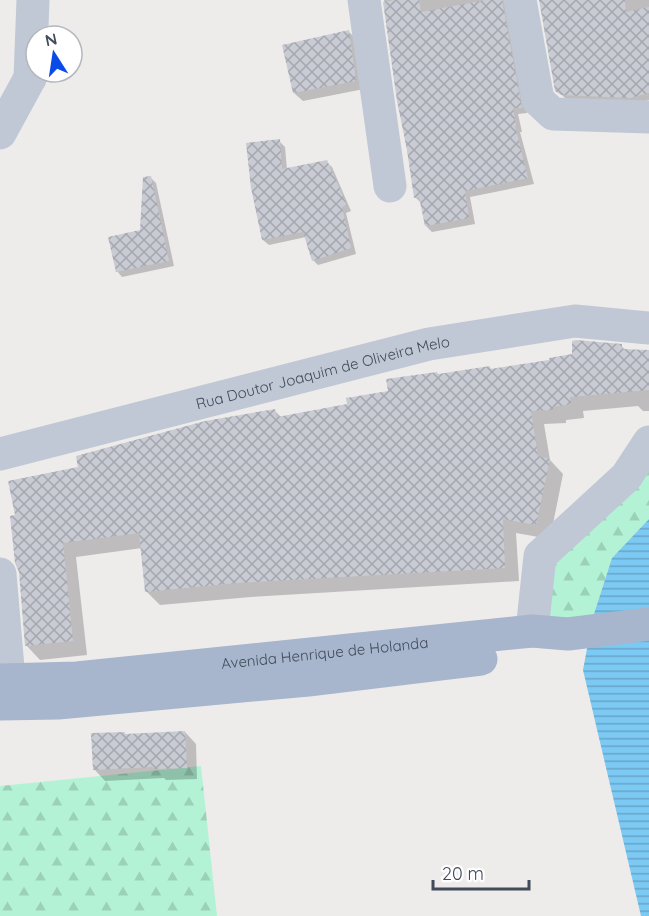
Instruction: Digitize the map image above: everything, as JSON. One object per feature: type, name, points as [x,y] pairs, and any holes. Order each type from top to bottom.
[{"type":"main road","name":"Avenida Henrique de Holanda","points":[[3,688],[77,678],[532,632],[568,634],[649,624]]},
{"type":"main road","points":[[3,688],[58,703],[296,681],[534,653],[568,634]]},
{"type":"street","points":[[33,0],[33,24]]},
{"type":"street","points":[[47,24],[55,0]]},
{"type":"street","points":[[364,0],[390,186]]},
{"type":"street","points":[[520,0],[538,100],[544,107],[553,114],[649,117]]},
{"type":"street","points":[[0,133],[25,84]]},
{"type":"street","name":"Rua Doutor Joaquim de Oliveira Melo","points":[[0,454],[429,344],[575,321],[649,328]]},
{"type":"street","points":[[532,632],[540,556],[626,477],[649,442]]},
{"type":"street","points":[[0,574],[3,688]]},
{"type":"green space","points":[[649,456],[649,519],[612,558],[593,617],[541,624],[545,559]]},
{"type":"green space","points":[[201,766],[217,916],[0,916],[0,786]]},
{"type":"water","points":[[649,519],[649,916],[641,916],[583,670],[593,617],[612,558]]},
{"type":"building","points":[[419,0],[421,12],[486,0],[502,0],[522,108],[513,108],[515,126],[528,178],[465,191],[469,218],[425,226],[419,197],[414,198],[383,2]]},
{"type":"building","points":[[539,0],[625,0],[626,12],[649,7],[649,93],[630,98],[561,95],[555,91]]},
{"type":"building","points":[[349,30],[356,81],[293,93],[282,45]]},
{"type":"building","points":[[280,139],[282,169],[327,160],[347,205],[342,207],[351,248],[312,261],[303,232],[262,240],[251,188],[246,143]]},
{"type":"building","points":[[151,176],[169,261],[116,272],[108,237],[140,230],[143,177]]},
{"type":"building","points":[[572,341],[622,344],[622,349],[649,350],[649,390],[570,397],[571,404],[553,407],[553,410],[531,411],[538,456],[550,459],[536,525],[503,519],[505,568],[236,583],[145,592],[139,533],[63,543],[73,641],[25,646],[19,572],[15,563],[10,516],[15,515],[8,481],[78,467],[76,456],[205,421],[275,409],[277,417],[347,404],[346,398],[388,391],[386,379],[490,366],[490,369],[549,360],[549,358],[572,354]]},
{"type":"building","points":[[185,731],[187,768],[93,770],[91,733]]}]
